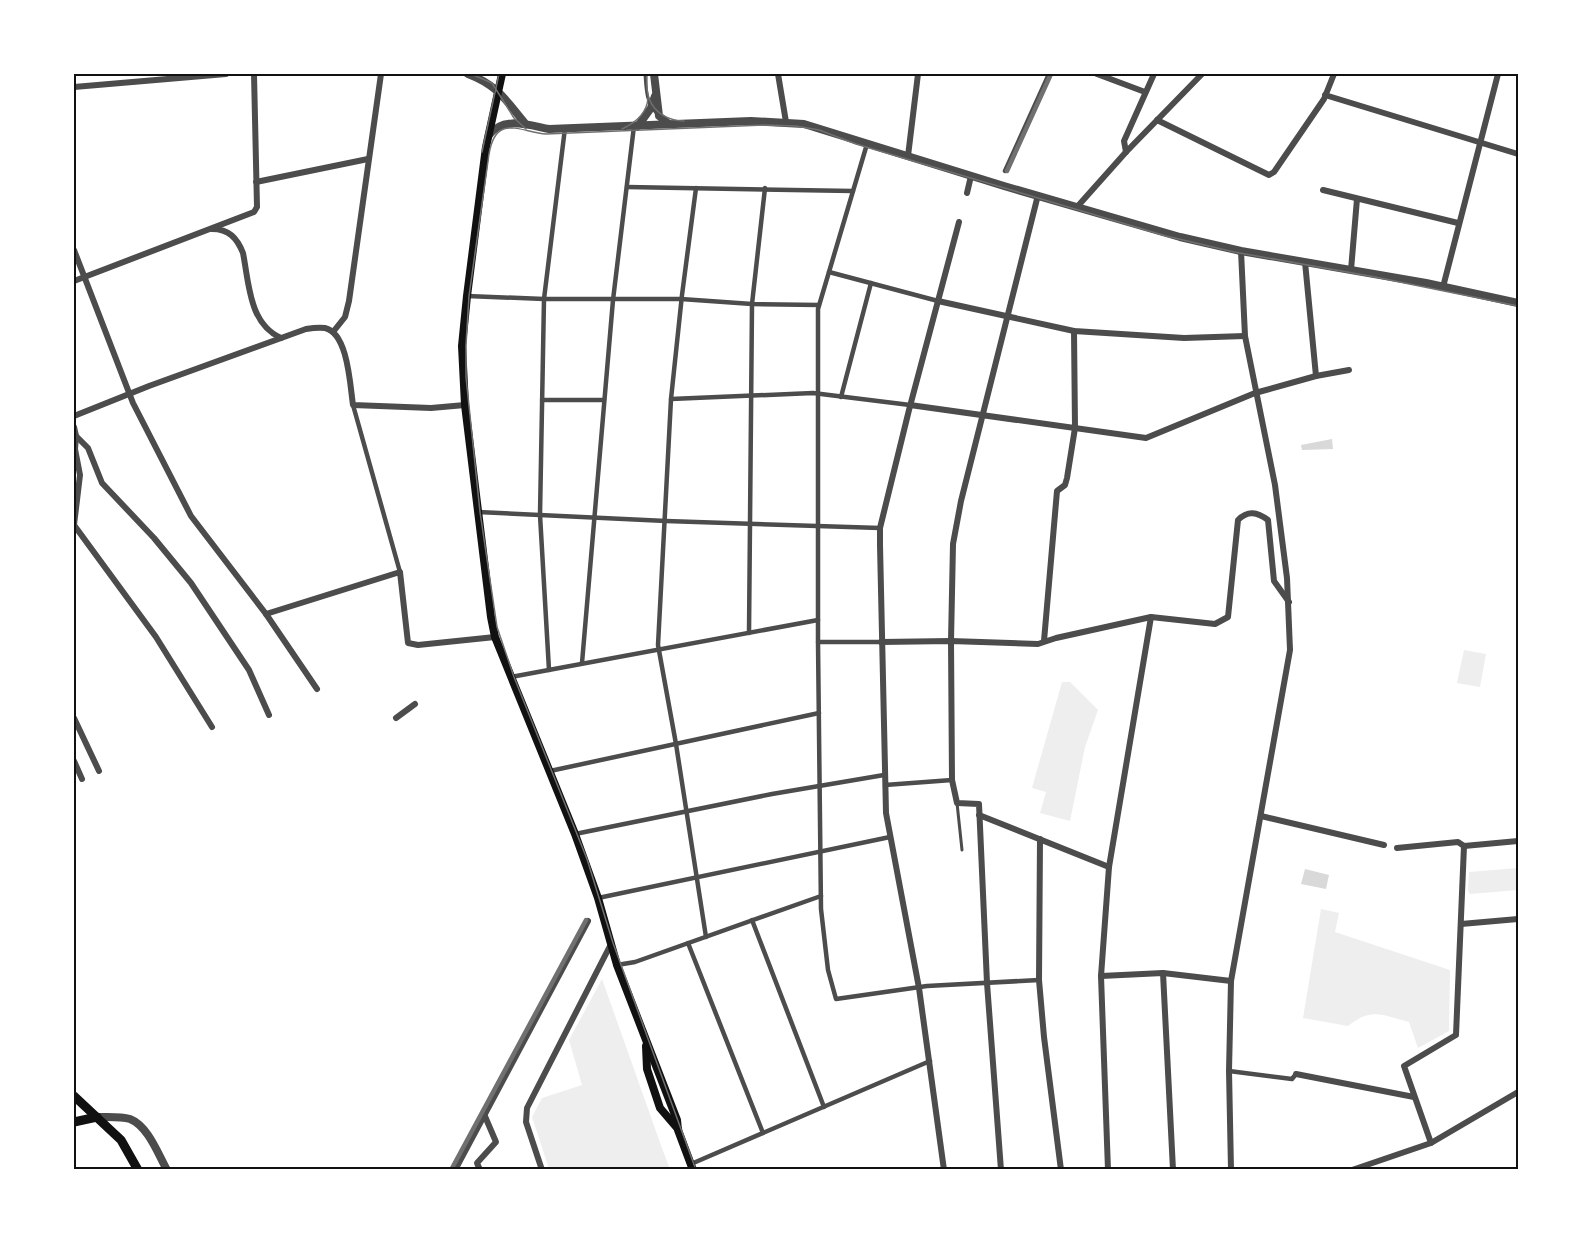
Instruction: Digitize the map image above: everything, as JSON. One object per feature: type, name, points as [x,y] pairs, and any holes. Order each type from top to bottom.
[{"type":"main road","points":[[502,74],[489,135],[462,346],[465,405],[477,512],[495,637],[575,834],[598,898],[617,965],[678,1120],[678,1130],[692,1167]]},
{"type":"main road","points":[[74,1096],[121,1140],[138,1170]]},
{"type":"main road","points":[[74,1122],[97,1117]]},
{"type":"street","points":[[74,87],[182,75],[226,74]]},
{"type":"street","points":[[74,281],[252,213],[257,207],[254,74]]},
{"type":"street","points":[[333,332],[345,317],[349,301],[381,74]]},
{"type":"street","points":[[468,74],[485,80],[498,91],[524,122]]},
{"type":"street","points":[[654,74],[659,116],[669,124]]},
{"type":"street","points":[[778,74],[786,122]]},
{"type":"street","points":[[908,156],[918,74]]},
{"type":"street","points":[[1005,171],[1049,74]]},
{"type":"street","points":[[1097,74],[1145,92]]},
{"type":"street","points":[[1126,152],[1124,141],[1154,74]]},
{"type":"street","points":[[1077,207],[1126,152],[1202,74]]},
{"type":"street","points":[[1157,120],[1269,175],[1274,172],[1326,95],[1334,74]]},
{"type":"street","points":[[1443,287],[1498,74]]},
{"type":"street","points":[[582,663],[613,300],[627,187],[636,126],[651,108],[656,92]]},
{"type":"street","points":[[1326,95],[1479,144],[1518,154]]},
{"type":"street","points":[[489,135],[498,127],[524,122],[549,129],[786,122],[823,128],[971,176],[1180,237],[1241,251],[1443,287],[1518,303]]},
{"type":"street","points":[[549,670],[540,515],[544,299],[565,128]]},
{"type":"street","points":[[867,144],[819,305],[818,642],[821,896],[822,929],[828,970],[836,999],[919,988],[1039,980]]},
{"type":"street","points":[[256,182],[368,159]]},
{"type":"street","points":[[967,193],[971,176]]},
{"type":"street","points":[[627,187],[853,191]]},
{"type":"street","points":[[696,188],[681,299],[671,399],[659,650],[706,937]]},
{"type":"street","points":[[749,633],[752,304],[765,188]]},
{"type":"street","points":[[1323,190],[1458,223]]},
{"type":"street","points":[[1001,1170],[987,983],[979,804],[957,803],[952,780],[953,544],[1038,195]]},
{"type":"street","points":[[1351,270],[1356,199]]},
{"type":"street","points":[[944,1170],[919,988],[890,837],[884,776],[880,528],[959,222]]},
{"type":"street","points":[[206,230],[223,231],[232,235],[239,243],[258,318],[267,330],[281,338]]},
{"type":"street","points":[[74,250],[129,394],[191,516],[266,614],[317,689]]},
{"type":"street","points":[[1231,1170],[1229,1071],[1231,981],[1290,650],[1289,603],[1275,484],[1245,336],[1241,251]]},
{"type":"street","points":[[1305,262],[1316,376]]},
{"type":"street","points":[[829,272],[1007,318],[1074,332],[1184,338],[1245,336]]},
{"type":"street","points":[[841,397],[871,284]]},
{"type":"street","points":[[467,296],[613,300],[681,299],[752,304],[819,305]]},
{"type":"street","points":[[74,416],[306,329],[324,328],[333,332],[343,348],[353,405],[400,572],[408,643],[418,645],[495,637]]},
{"type":"street","points":[[1044,641],[1057,491],[1065,485],[1067,478],[1075,428],[1074,332]]},
{"type":"street","points":[[671,399],[818,394],[983,414],[1146,438],[1255,393],[1316,376],[1349,370]]},
{"type":"street","points":[[542,400],[604,399]]},
{"type":"street","points":[[353,405],[431,408],[465,405]]},
{"type":"street","points":[[74,427],[80,476],[74,525],[156,637],[212,727]]},
{"type":"street","points":[[76,436],[88,448],[102,483],[154,538],[191,583],[249,670],[269,715]]},
{"type":"street","points":[[477,512],[880,528]]},
{"type":"street","points":[[818,642],[951,641],[1038,644],[1151,616],[1215,624],[1228,617],[1238,520],[1244,514],[1250,513],[1260,514],[1268,520],[1274,581],[1289,603]]},
{"type":"street","points":[[266,614],[400,572]]},
{"type":"street","points":[[1108,1170],[1101,976],[1109,867],[1151,616]]},
{"type":"street","points":[[511,676],[818,620]]},
{"type":"street","points":[[396,718],[415,704]]},
{"type":"street","points":[[550,771],[819,713]]},
{"type":"street","points":[[74,718],[99,771]]},
{"type":"street","points":[[74,761],[82,779]]},
{"type":"street","points":[[575,834],[884,776]]},
{"type":"street","points":[[885,785],[952,780]]},
{"type":"street","points":[[979,815],[1109,867]]},
{"type":"street","points":[[1261,816],[1384,845]]},
{"type":"street","points":[[598,898],[890,837]]},
{"type":"street","points":[[1040,839],[1039,980],[1061,1170]]},
{"type":"street","points":[[1397,848],[1458,842],[1464,846],[1518,841]]},
{"type":"street","points":[[1431,1143],[1404,1066],[1456,1035],[1464,846]]},
{"type":"street","points":[[617,965],[634,962],[821,896]]},
{"type":"street","points":[[1461,924],[1518,919]]},
{"type":"street","points":[[752,920],[824,1107]]},
{"type":"street","points":[[455,1170],[588,921]]},
{"type":"street","points":[[688,943],[763,1133]]},
{"type":"street","points":[[542,1170],[526,1122],[527,1108],[611,944]]},
{"type":"street","points":[[1101,976],[1163,972],[1231,981]]},
{"type":"street","points":[[1163,972],[1173,1170]]},
{"type":"street","points":[[692,1167],[763,1133],[930,1061]]},
{"type":"street","points":[[1229,1071],[1292,1079],[1296,1074],[1414,1097]]},
{"type":"street","points":[[1352,1170],[1431,1143],[1518,1092]]},
{"type":"street","points":[[480,1170],[477,1163],[496,1142],[484,1114]]},
{"type":"street","points":[[97,1117],[131,1119],[138,1124],[152,1143],[166,1170]]},
{"type":"lane","points":[[645,74],[647,99],[651,108],[659,116]]},
{"type":"lane","points":[[957,803],[962,850]]},
{"type":"shaded area","points":[[1332,439],[1333,449],[1302,450],[1301,445]]},
{"type":"shaded area","points":[[1464,650],[1486,654],[1480,687],[1457,683]]},
{"type":"shaded area","points":[[1062,682],[1070,682],[1098,710],[1085,747],[1070,821],[1040,813],[1046,792],[1032,788]]},
{"type":"shaded area","points":[[1518,868],[1518,890],[1470,894],[1468,891],[1469,872]]},
{"type":"shaded area","points":[[1305,869],[1329,875],[1326,889],[1301,884]]},
{"type":"shaded area","points":[[1321,909],[1339,913],[1335,932],[1450,970],[1449,1031],[1418,1048],[1409,1022],[1391,1017],[1377,1014],[1364,1016],[1348,1026],[1303,1018]]},
{"type":"shaded area","points":[[602,979],[670,1169],[549,1169],[532,1117],[542,1098],[582,1085],[569,1040]]},
{"type":"tram line","points":[[471,74],[492,83],[514,118],[526,129]]},
{"type":"tram line","points":[[482,152],[499,74]]},
{"type":"tram line","points":[[647,74],[648,95],[654,108],[668,118],[684,121]]},
{"type":"tram line","points":[[622,129],[640,117],[648,98]]},
{"type":"tram line","points":[[696,1170],[613,943],[587,859],[514,677],[497,627],[480,512],[466,377],[469,296],[489,154],[492,141],[497,133],[510,128],[546,134],[764,125],[796,126],[819,130],[856,144],[1166,236],[1234,252],[1518,306]]},
{"type":"railway","points":[[1007,171],[1051,74]]},
{"type":"railway","points":[[451,1170],[586,920]]}]
